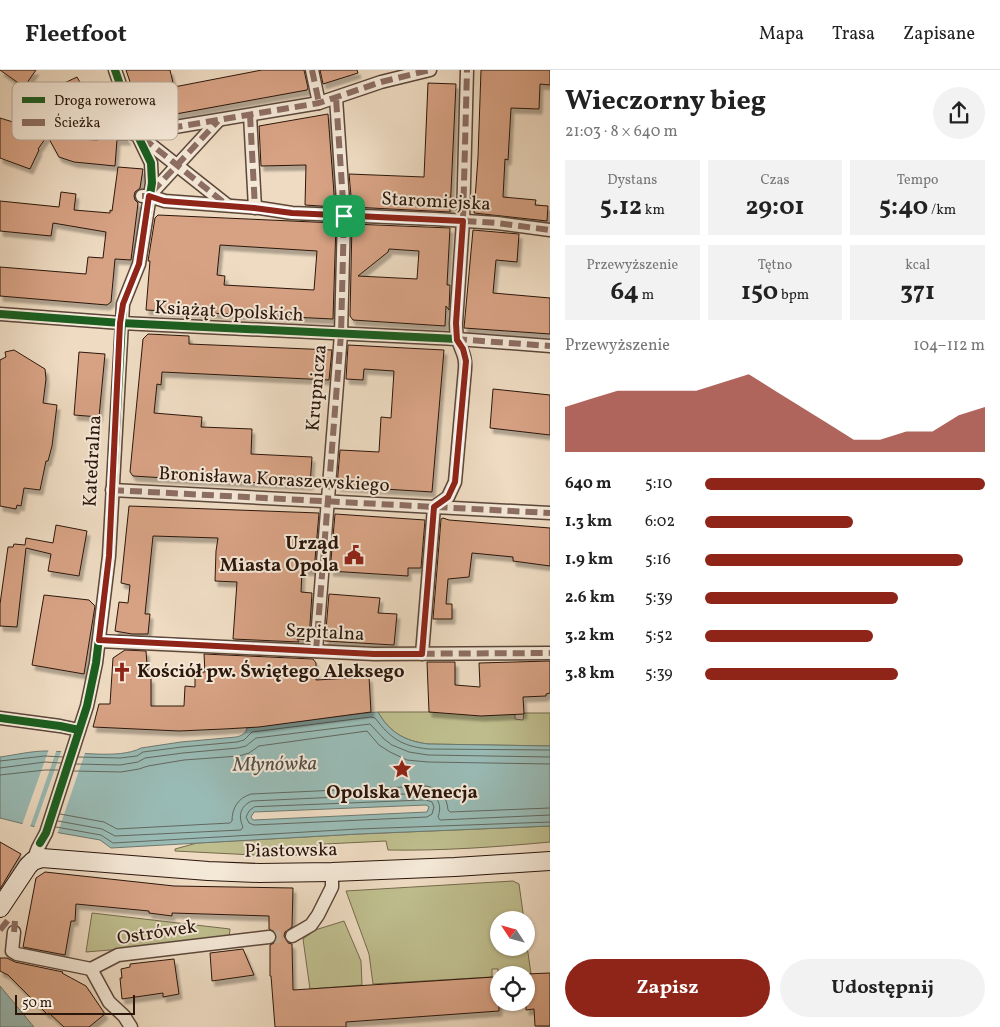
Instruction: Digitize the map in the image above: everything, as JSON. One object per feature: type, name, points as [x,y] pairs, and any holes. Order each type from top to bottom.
[{"type":"street","name":"Katedralna","points":[[115,70],[119,82]]},
{"type":"street","points":[[312,70],[319,103]]},
{"type":"street","points":[[178,127],[319,103],[381,82],[430,70]]},
{"type":"street","points":[[422,654],[434,507],[448,497],[455,482],[466,361],[463,349],[457,340],[456,323],[463,221],[467,70]]},
{"type":"street","name":"Krupnicza","points":[[316,651],[341,334],[344,216],[336,98]]},
{"type":"street","points":[[252,115],[257,208]]},
{"type":"street","points":[[146,196],[177,166],[218,120]]},
{"type":"street","name":"Katedralna","points":[[34,861],[46,833],[79,730],[91,687],[99,640],[109,556],[120,323],[123,304],[139,264],[146,196],[152,183],[151,163],[138,140]]},
{"type":"street","points":[[143,140],[227,206]]},
{"type":"street","name":"Staromiejska","points":[[146,196],[164,201],[257,208],[292,213],[463,221],[550,230]]},
{"type":"street","name":"Książąt Opolskich","points":[[0,314],[120,323],[550,346]]},
{"type":"street","name":"Bronisława Koraszewskiego","points":[[112,490],[550,513]]},
{"type":"street","name":"Szpitalna","points":[[99,640],[316,651],[422,654],[550,653]]},
{"type":"street","points":[[0,718],[79,730]]},
{"type":"street","name":"Piastowska","points":[[34,861],[42,858],[235,873],[332,872],[503,865],[550,861]]},
{"type":"street","points":[[0,908],[21,876],[34,861]]},
{"type":"street","points":[[292,936],[311,925],[318,915],[332,887],[332,872]]},
{"type":"street","points":[[14,932],[12,951],[17,954],[91,969],[109,1002],[124,1016],[131,1027]]},
{"type":"street","name":"Ostrówek","points":[[91,969],[118,955],[269,937]]},
{"type":"shaded area","points":[[378,712],[515,714],[515,719],[523,720],[524,713],[550,713],[550,746],[420,743],[405,738],[393,731]]},
{"type":"shaded area","points":[[550,826],[550,842],[489,847],[388,850],[386,841],[325,844],[309,848],[300,855],[175,851],[175,849],[197,843]]},
{"type":"shaded area","points":[[513,881],[519,884],[523,911],[490,911],[490,956],[528,956],[530,966],[490,966],[490,977],[373,984],[369,954],[346,891]]},
{"type":"shaded area","points":[[92,913],[230,929],[229,940],[86,952]]},
{"type":"shaded area","points":[[344,921],[361,961],[362,985],[310,989],[303,939],[315,930]]},
{"type":"water","name":"Młynówka","points":[[378,712],[393,731],[405,738],[420,743],[550,746],[550,826],[358,834],[111,848],[100,840],[60,833],[0,818],[0,757],[46,751],[120,754],[141,748],[181,742],[236,737],[246,732],[247,728]],"holes":[[[426,805],[429,807],[427,812],[253,820],[251,817],[254,812]]]},
{"type":"water","points":[[0,986],[34,1027],[0,1027]]},
{"type":"pier","points":[[49,749],[57,749],[30,827],[22,825]]},
{"type":"pier","points":[[62,749],[86,750],[57,835],[34,828]]},
{"type":"building","points":[[0,70],[36,70],[28,82],[17,82]]},
{"type":"building","points":[[126,70],[170,70],[173,82],[130,82]]},
{"type":"building","points":[[262,70],[304,70],[307,90],[178,114],[178,86]]},
{"type":"building","points":[[320,70],[357,70],[358,73],[323,84]]},
{"type":"building","points":[[481,70],[550,70],[550,85],[540,84],[539,109],[511,108],[508,160],[505,159],[503,197],[536,200],[535,205],[548,206],[547,221],[474,213]]},
{"type":"building","points":[[77,77],[80,82],[66,82]]},
{"type":"building","points":[[428,83],[456,84],[450,212],[352,207],[349,174],[424,177]]},
{"type":"building","points":[[328,114],[335,207],[305,205],[306,165],[261,166],[259,126]]},
{"type":"building","points":[[0,118],[12,122],[12,140],[44,140],[38,149],[30,169],[0,158]]},
{"type":"building","points":[[50,140],[117,140],[115,166],[74,162],[59,157]]},
{"type":"building","points":[[118,167],[143,169],[140,188],[135,192],[134,196],[138,203],[131,260],[115,259],[111,302],[107,305],[0,296],[0,267],[86,274],[88,257],[103,258],[106,232],[53,223],[51,236],[0,231],[0,201],[59,207],[61,192],[76,194],[74,210],[110,213],[110,210],[112,211]]},
{"type":"building","points":[[158,215],[336,223],[333,319],[146,310],[150,261],[148,261],[155,218]],"holes":[[[220,245],[317,251],[314,290],[224,285],[225,276],[217,275]]]},
{"type":"building","points":[[352,224],[450,228],[447,285],[450,285],[449,310],[446,306],[445,326],[353,320],[350,316]],"holes":[[[389,249],[419,251],[417,279],[358,276],[388,252]]]},
{"type":"building","points":[[473,230],[519,234],[517,262],[496,260],[493,293],[550,298],[550,334],[464,328]]},
{"type":"building","points":[[148,334],[189,336],[189,344],[332,350],[329,380],[162,372],[161,385],[157,384],[154,413],[202,417],[201,427],[252,429],[251,454],[312,457],[310,485],[133,476],[130,472],[143,339]]},
{"type":"building","points":[[348,345],[444,350],[432,492],[337,486],[340,450],[379,452],[381,417],[391,418],[394,371],[364,369],[363,380],[346,379]]},
{"type":"building","points":[[14,350],[45,369],[46,379],[43,403],[57,405],[52,446],[48,461],[46,461],[40,490],[24,488],[21,506],[17,505],[16,509],[0,506],[0,360],[6,357],[5,352]]},
{"type":"building","points":[[79,352],[105,354],[99,417],[74,415]]},
{"type":"building","points":[[493,389],[550,395],[550,435],[490,428]]},
{"type":"building","points":[[129,506],[319,513],[314,571],[302,570],[301,592],[312,593],[309,640],[297,639],[299,642],[233,639],[237,582],[215,581],[218,538],[153,536],[145,614],[150,614],[148,634],[115,631],[119,602],[128,603],[130,585],[121,583]]},
{"type":"building","points":[[335,514],[425,520],[421,568],[408,568],[408,576],[330,571]]},
{"type":"building","points":[[441,519],[550,528],[550,566],[513,561],[513,557],[472,553],[469,577],[448,579],[446,604],[452,604],[452,619],[433,619]]},
{"type":"building","points":[[56,525],[87,531],[79,576],[48,571],[51,554],[26,548],[17,627],[0,626],[0,604],[8,547],[13,547],[14,544],[25,545],[26,538],[53,543]]},
{"type":"building","points":[[329,594],[380,598],[378,613],[397,614],[394,645],[325,641]]},
{"type":"building","points":[[44,595],[89,600],[95,606],[84,674],[32,665]]},
{"type":"building","points":[[125,650],[146,651],[148,678],[151,678],[151,706],[184,706],[185,686],[195,687],[195,672],[205,672],[204,654],[313,659],[316,663],[316,680],[369,677],[371,712],[259,727],[224,729],[179,731],[93,727],[99,704],[110,704],[113,658]]},
{"type":"building","points":[[550,661],[550,693],[546,694],[546,696],[523,697],[524,714],[481,716],[429,712],[427,662],[455,662],[455,685],[480,687],[479,663]]},
{"type":"building","points":[[0,842],[21,854],[0,889]]},
{"type":"building","points":[[45,872],[174,886],[293,888],[292,927],[285,932],[284,936],[288,943],[292,944],[293,990],[490,977],[490,1011],[499,1011],[346,1022],[346,1027],[275,1027],[270,976],[270,945],[274,943],[277,937],[275,932],[269,929],[269,916],[172,913],[172,916],[149,913],[149,911],[76,904],[75,921],[71,921],[65,955],[23,947],[36,878]]},
{"type":"building","points":[[243,949],[254,975],[212,981],[210,953]]},
{"type":"building","points":[[0,958],[7,958],[15,962],[63,972],[86,986],[105,1014],[89,1027],[64,1027],[49,1013],[47,1014],[8,975],[0,971]]},
{"type":"building","points":[[174,959],[179,994],[163,997],[163,993],[122,999],[121,969],[130,967],[130,964]]},
{"type":"building","points":[[550,973],[550,1026],[535,1026],[535,974]]},
{"type":"tunnel","points":[[269,937],[292,936]]},
{"type":"marked path","points":[[312,70],[319,103]]},
{"type":"marked path","points":[[178,127],[319,103],[381,82],[430,70]]},
{"type":"marked path","points":[[459,342],[456,323],[463,221],[467,70]]},
{"type":"marked path","points":[[316,651],[341,334],[344,216],[336,98]]},
{"type":"marked path","points":[[250,115],[255,208]]},
{"type":"marked path","points":[[152,192],[218,121]]},
{"type":"marked path","points":[[146,140],[227,205]]},
{"type":"marked path","points":[[142,196],[165,201],[260,208],[292,213],[497,223],[550,230]]},
{"type":"marked path","points":[[455,339],[550,346]]},
{"type":"marked path","points":[[112,490],[550,513]]},
{"type":"marked path","points":[[422,654],[434,507]]},
{"type":"marked path","points":[[99,641],[374,654],[550,653]]},
{"type":"marked path","points":[[0,930],[9,919]]},
{"type":"marked path","points":[[14,932],[15,921]]},
{"type":"cycle path","points":[[115,70],[119,82]]},
{"type":"cycle path","points":[[40,843],[46,833],[87,706],[96,663],[109,556],[123,304],[139,264],[152,183],[151,163],[140,140]]},
{"type":"cycle path","points":[[0,314],[121,323],[457,339],[463,349],[466,361],[455,482],[448,497],[434,507]]},
{"type":"cycle path","points":[[0,718],[79,730]]},
{"type":"place","name":"Urząd Miasta Opola","points":[[354,555]]},
{"type":"place","name":"Kościół pw. Świętego Aleksego","points":[[122,672]]},
{"type":"place","name":"Opolska Wenecja","points":[[402,769]]},
{"type":"route","points":[[149,196],[164,201],[344,216],[463,221],[456,323],[457,340],[463,349],[466,361],[455,482],[452,492],[446,500],[434,507],[422,654],[374,654],[99,640],[109,556],[120,323],[126,293],[139,264],[149,196]]}]
